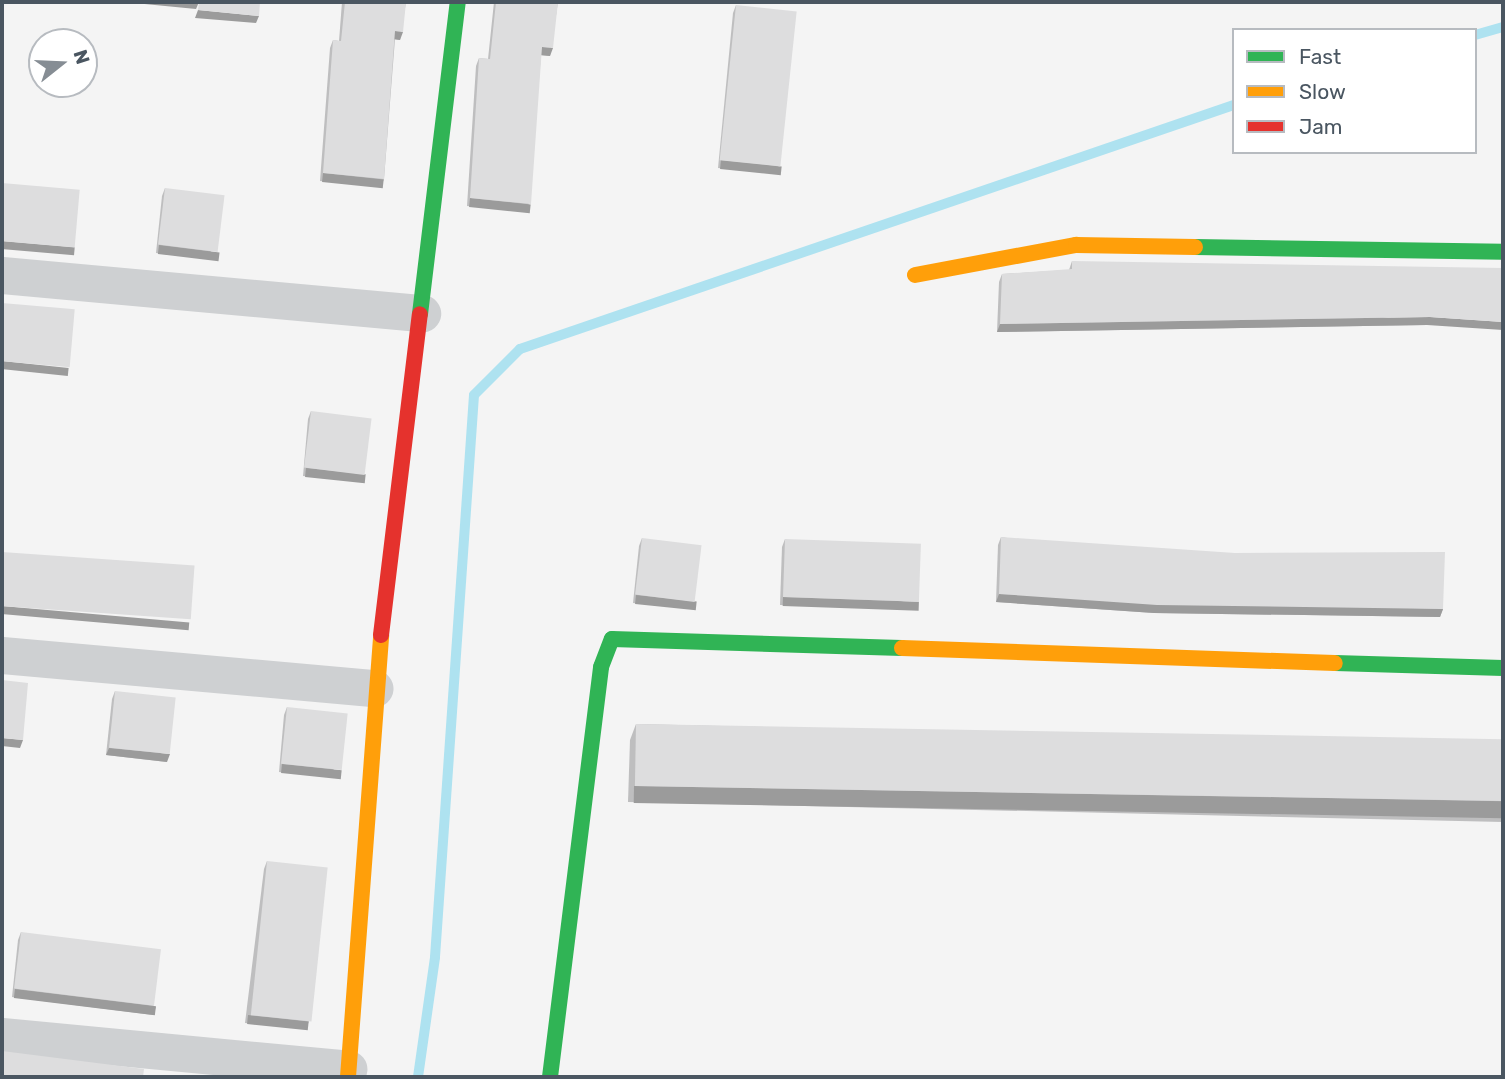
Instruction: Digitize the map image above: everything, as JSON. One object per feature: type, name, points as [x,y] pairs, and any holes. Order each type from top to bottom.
[{"type":"street","points":[[2,1036],[348,1073],[375,688],[458,2]]},
{"type":"street","points":[[915,275],[1076,245],[1503,252]]},
{"type":"street","points":[[2,275],[422,313]]},
{"type":"street","points":[[550,1077],[601,667],[612,639],[1503,668]]},
{"type":"street","points":[[2,655],[375,688]]},
{"type":"building","points":[[199,2],[260,2],[259,16],[198,10]]},
{"type":"building","points":[[345,2],[406,2],[403,32],[395,31],[384,179],[323,173],[333,40],[341,41]]},
{"type":"building","points":[[496,2],[558,2],[553,48],[542,47],[531,204],[470,198],[479,58],[490,59]]},
{"type":"building","points":[[736,5],[797,11],[780,167],[720,160]]},
{"type":"building","points":[[2,183],[80,190],[75,248],[2,241]]},
{"type":"building","points":[[165,188],[225,195],[218,252],[158,245]]},
{"type":"building","points":[[1072,261],[1503,268],[1503,322],[1430,317],[1000,324],[1002,274],[1072,269]]},
{"type":"building","points":[[2,303],[75,309],[70,367],[2,361]]},
{"type":"building","points":[[311,411],[372,418],[365,475],[304,468]]},
{"type":"building","points":[[1001,537],[1235,553],[1445,552],[1443,609],[1157,605],[999,594]]},
{"type":"building","points":[[642,538],[702,545],[695,602],[635,595]]},
{"type":"building","points":[[785,539],[921,544],[919,602],[783,597]]},
{"type":"building","points":[[2,552],[195,565],[191,619],[2,606]]},
{"type":"building","points":[[2,680],[28,683],[23,740],[2,738]]},
{"type":"building","points":[[115,691],[176,697],[170,754],[109,748]]},
{"type":"building","points":[[287,707],[348,713],[342,770],[281,764]]},
{"type":"building","points":[[636,724],[1503,739],[1502,801],[635,786]]},
{"type":"building","points":[[267,861],[328,867],[311,1022],[251,1015]]},
{"type":"building","points":[[21,932],[161,949],[154,1006],[14,989]]},
{"type":"building","points":[[2,1051],[144,1069],[143,1077],[2,1077]]},
{"type":"waterway","points":[[1477,34],[1503,27]]},
{"type":"waterway","points":[[418,1077],[435,957],[474,395],[520,349],[1232,106]]},
{"type":"traffic: fast","points":[[420,314],[458,2]]},
{"type":"traffic: fast","points":[[1195,247],[1503,252]]},
{"type":"traffic: fast","points":[[550,1077],[601,667],[612,639],[902,648]]},
{"type":"traffic: fast","points":[[1335,663],[1503,668]]},
{"type":"traffic: slow","points":[[915,275],[1076,245],[1195,247]]},
{"type":"traffic: slow","points":[[348,1077],[381,635]]},
{"type":"traffic: slow","points":[[902,648],[1335,663]]},
{"type":"traffic: jam","points":[[381,635],[420,314]]}]
